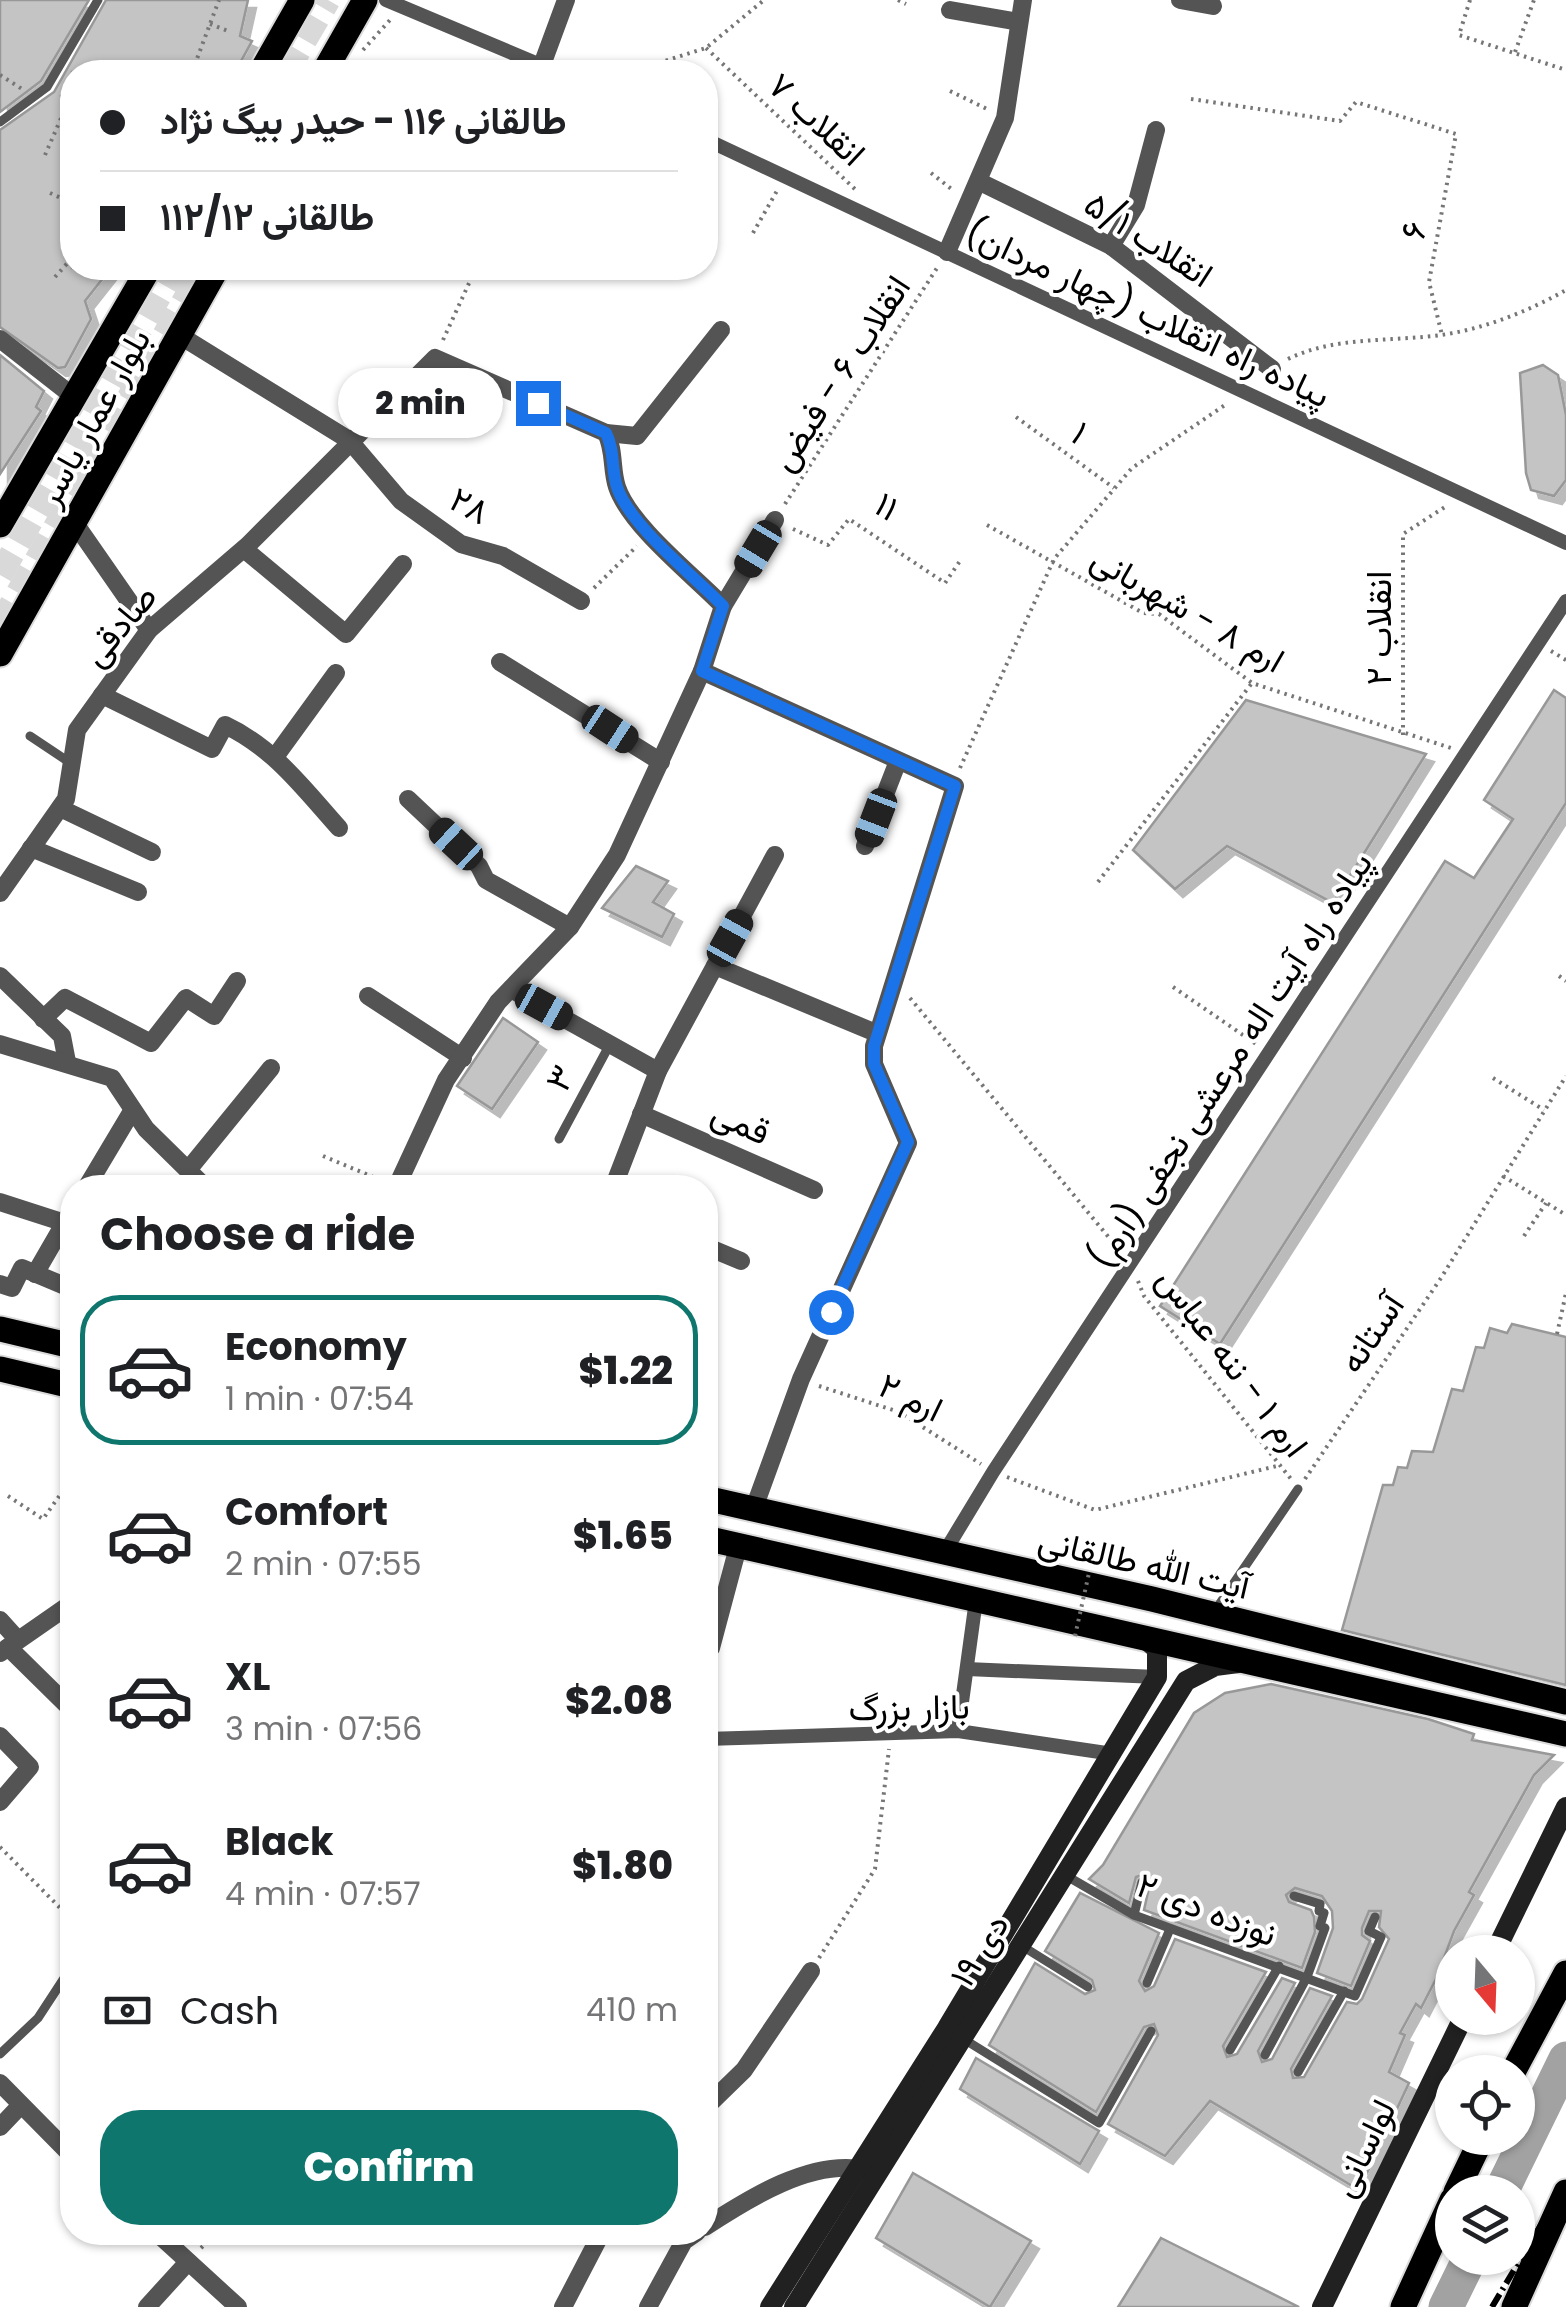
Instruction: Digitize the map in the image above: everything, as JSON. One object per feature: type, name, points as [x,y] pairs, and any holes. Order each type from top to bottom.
[{"type":"main road","points":[[331,60],[366,0]]},
{"type":"main road","points":[[267,60],[292,7]]},
{"type":"main road","name":"بلوار عمار یاسر","points":[[0,525],[141,280]]},
{"type":"main road","name":"بلوار عمار یاسر","points":[[0,654],[210,280]]},
{"type":"main road","points":[[0,1329],[60,1343]]},
{"type":"main road","points":[[0,1369],[60,1383]]},
{"type":"main road","name":"آیت الله طالقانی","points":[[718,1502],[1212,1614],[1566,1702]]},
{"type":"main road","name":"آیت الله طالقانی","points":[[718,1542],[1566,1734]]},
{"type":"main road","points":[[1144,1638],[1157,1649],[1157,1677]]},
{"type":"main road","name":"۱۹ دی","points":[[955,2033],[1021,1946],[1186,1682],[1215,1666],[1244,1662]]},
{"type":"main road","name":"۱۹ دی","points":[[770,2307],[868,2171],[955,2033],[1046,1863],[1157,1677]]},
{"type":"main road","points":[[1503,1935],[1566,1807]]},
{"type":"main road","points":[[1522,2055],[1566,1973]]},
{"type":"main road","name":"لواسانی","points":[[1322,2307],[1455,2035]]},
{"type":"main road","name":"۱۹ دی","points":[[794,2307],[868,2171]]},
{"type":"main road","points":[[1514,2307],[1566,2192]]},
{"type":"main road","points":[[1403,2307],[1435,2237]]},
{"type":"street","points":[[386,0],[529,60]]},
{"type":"street","points":[[552,60],[566,0]]},
{"type":"street","points":[[947,252],[1005,118],[1024,0]]},
{"type":"street","points":[[1180,0],[1213,6]]},
{"type":"street","points":[[950,10],[1019,22]]},
{"type":"street","points":[[1111,246],[1136,206],[1156,130]]},
{"type":"street","name":"پیاده راه انقلاب (چهار مردان)","points":[[718,145],[1566,543]]},
{"type":"street","name":"انقلاب ۵/۱","points":[[980,182],[1111,246],[1272,369]]},
{"type":"street","points":[[435,358],[606,433],[637,436],[722,330]]},
{"type":"street","name":"۲۸","points":[[179,335],[349,440],[400,501],[461,544],[502,556],[580,601]]},
{"type":"street","points":[[0,339],[74,397]]},
{"type":"street","name":"صادقی","points":[[0,893],[66,800],[77,730],[149,630],[244,549],[435,358]]},
{"type":"street","points":[[606,433],[613,447],[616,486],[629,510],[723,606]]},
{"type":"street","points":[[403,1175],[446,1080],[511,989],[570,926],[617,855],[702,671],[723,606],[775,520]]},
{"type":"street","points":[[74,522],[149,630]]},
{"type":"street","points":[[244,549],[346,634],[402,564]]},
{"type":"street","name":"پیاده راه آیت اله مرعشی نجفی (ارم)","points":[[944,1553],[993,1472],[1566,601]]},
{"type":"street","points":[[500,662],[661,762]]},
{"type":"street","points":[[702,671],[955,786],[875,1040],[874,1064],[908,1142],[800,1379],[753,1511]]},
{"type":"street","points":[[275,757],[336,673]]},
{"type":"street","points":[[102,695],[212,749],[225,725],[275,757],[339,828]]},
{"type":"street","points":[[865,846],[898,760]]},
{"type":"street","points":[[408,799],[479,866],[486,880],[570,926]]},
{"type":"street","points":[[60,808],[152,852]]},
{"type":"street","points":[[31,848],[138,892]]},
{"type":"street","points":[[617,1175],[658,1071],[775,856]]},
{"type":"street","points":[[715,966],[875,1040]]},
{"type":"street","points":[[0,976],[62,1036],[67,1062]]},
{"type":"street","points":[[44,1019],[64,998],[150,1043],[186,998],[214,1016],[237,981]]},
{"type":"street","points":[[511,989],[658,1071]]},
{"type":"street","points":[[368,996],[463,1058]]},
{"type":"street","points":[[0,1044],[112,1078],[132,1111],[193,1175]]},
{"type":"street","points":[[188,1170],[271,1068]]},
{"type":"street","points":[[94,1175],[132,1111]]},
{"type":"street","name":"قمی","points":[[641,1114],[814,1190]]},
{"type":"street","points":[[0,1202],[60,1215]]},
{"type":"street","points":[[35,1274],[60,1232]]},
{"type":"street","points":[[718,1251],[741,1261]]},
{"type":"street","points":[[0,1284],[12,1288],[22,1268],[60,1284]]},
{"type":"street","points":[[718,1613],[738,1547]]},
{"type":"street","points":[[958,1732],[976,1600]]},
{"type":"street","points":[[9,1647],[60,1611]]},
{"type":"street","points":[[0,1620],[9,1647],[60,1698]]},
{"type":"street","points":[[967,1668],[1157,1677]]},
{"type":"street","name":"بازار بزرگ","points":[[718,1739],[958,1732],[1113,1754]]},
{"type":"street","points":[[0,1736],[30,1767],[0,1802]]},
{"type":"street","points":[[718,2095],[744,2070],[812,1971]]},
{"type":"street","points":[[0,2083],[60,2144]]},
{"type":"street","points":[[0,2127],[20,2106]]},
{"type":"street","points":[[718,2218],[740,2204],[818,2170],[868,2171]]},
{"type":"street","points":[[170,2245],[238,2307]]},
{"type":"street","points":[[564,2307],[595,2245]]},
{"type":"street","points":[[648,2307],[682,2245]]},
{"type":"street","points":[[147,2307],[188,2262]]},
{"type":"lane","points":[[63,60],[98,0]]},
{"type":"lane","points":[[0,122],[47,87],[60,65]]},
{"type":"lane","points":[[30,736],[69,762]]},
{"type":"lane","name":"۳","points":[[559,1139],[610,1044]]},
{"type":"lane","points":[[1212,1614],[1298,1489]]},
{"type":"lane","name":"نوزده دی ۲","points":[[1046,1863],[1134,1915],[1355,1996],[1381,1937],[1369,1931],[1376,1917]]},
{"type":"lane","points":[[1134,1915],[1142,1882]]},
{"type":"lane","points":[[1264,2055],[1306,1977],[1325,1928],[1320,1926],[1324,1913],[1319,1912],[1320,1904],[1294,1896]]},
{"type":"lane","points":[[1147,1983],[1170,1929]]},
{"type":"lane","points":[[1021,1946],[1088,1987]]},
{"type":"lane","points":[[1230,2050],[1279,1966]]},
{"type":"lane","points":[[0,2054],[38,2018],[60,1984]]},
{"type":"lane","points":[[1298,2072],[1344,1991]]},
{"type":"lane","points":[[955,2033],[1099,2123],[1151,2031]]},
{"type":"path","points":[[196,60],[219,0]]},
{"type":"path","points":[[668,60],[706,48],[764,0]]},
{"type":"path","points":[[898,0],[906,4]]},
{"type":"path","points":[[1470,0],[1459,35],[1566,70]]},
{"type":"path","points":[[1514,53],[1534,0]]},
{"type":"path","points":[[355,59],[402,7]]},
{"type":"path","points":[[210,24],[228,31]]},
{"type":"path","name":"انقلاب ۷","points":[[706,48],[894,227]]},
{"type":"path","points":[[0,76],[34,96]]},
{"type":"path","points":[[47,87],[60,95]]},
{"type":"path","points":[[950,91],[1005,118]]},
{"type":"path","name":"۶","points":[[1191,99],[1340,121],[1356,102],[1456,134],[1429,282],[1442,335]]},
{"type":"path","points":[[46,155],[60,120]]},
{"type":"path","points":[[931,174],[970,203]]},
{"type":"path","points":[[752,233],[786,176]]},
{"type":"path","points":[[50,194],[60,198]]},
{"type":"path","name":"انقلاب ۶ - فیض","points":[[775,520],[947,252]]},
{"type":"path","points":[[55,277],[60,271]]},
{"type":"path","points":[[435,358],[471,280]]},
{"type":"path","points":[[1272,369],[1314,346],[1442,335],[1539,306],[1566,290]]},
{"type":"path","points":[[955,786],[1054,560],[1132,468],[1244,391]]},
{"type":"path","name":"۱","points":[[1016,418],[1114,488]]},
{"type":"path","name":"انقلاب ۲","points":[[1403,735],[1403,534],[1464,495]]},
{"type":"path","name":"۱۱","points":[[775,520],[828,545],[848,518],[945,583],[960,561]]},
{"type":"path","points":[[987,524],[1054,560]]},
{"type":"path","points":[[580,601],[651,532]]},
{"type":"path","name":"ارم ۸ - شهربانی","points":[[1054,560],[1143,613],[1159,614],[1252,683],[1403,735],[1470,752]]},
{"type":"path","points":[[1098,882],[1252,683]]},
{"type":"path","points":[[1559,976],[1566,980]]},
{"type":"path","name":"ارم ۱ - ننه عباس","points":[[894,978],[1132,1265],[1144,1296],[1298,1489]]},
{"type":"path","points":[[1173,987],[1268,1052]]},
{"type":"path","name":"آستانه","points":[[1298,1489],[1442,1278],[1566,1076]]},
{"type":"path","points":[[1493,1078],[1544,1110]]},
{"type":"path","points":[[322,1156],[369,1175]]},
{"type":"path","points":[[1503,1176],[1566,1216]]},
{"type":"path","points":[[1524,1236],[1546,1203]]},
{"type":"path","points":[[1557,1334],[1566,1293]]},
{"type":"path","name":"ارم ۲","points":[[800,1379],[900,1412],[993,1472],[1095,1510],[1280,1466]]},
{"type":"path","points":[[8,1496],[43,1519],[60,1495]]},
{"type":"path","points":[[1075,1636],[1090,1573]]},
{"type":"path","points":[[812,1971],[875,1868],[890,1736]]},
{"type":"path","points":[[0,1847],[60,1908]]},
{"type":"building","points":[[0,0],[89,0],[41,81],[0,112]]},
{"type":"building","points":[[106,0],[248,0],[240,36],[252,41],[242,60],[72,60]]},
{"type":"building","points":[[60,81],[60,280],[102,280],[85,301],[91,319],[65,367],[58,368],[0,327],[0,130],[54,92]]},
{"type":"building","points":[[0,355],[44,391],[36,407],[41,411],[0,474]]},
{"type":"building","points":[[1543,365],[1558,375],[1566,415],[1566,480],[1554,496],[1531,490],[1526,473],[1520,373]]},
{"type":"building","points":[[1554,690],[1566,698],[1566,803],[1220,1344],[1160,1306],[1445,861],[1474,878],[1513,819],[1484,800]]},
{"type":"building","points":[[1246,700],[1426,754],[1333,903],[1227,846],[1175,889],[1133,850]]},
{"type":"building","points":[[636,866],[668,881],[653,902],[674,914],[662,937],[602,908]]},
{"type":"building","points":[[503,1018],[538,1042],[492,1109],[457,1086]]},
{"type":"building","points":[[1512,1324],[1566,1337],[1566,1685],[1342,1630],[1383,1485],[1393,1485],[1398,1467],[1407,1468],[1412,1451],[1433,1452],[1452,1389],[1463,1391],[1476,1347],[1484,1348],[1490,1328],[1507,1333]]},
{"type":"building","points":[[1271,1684],[1428,1719],[1474,1734],[1472,1740],[1554,1755],[1534,1775],[1469,1892],[1474,1895],[1453,1935],[1435,1935],[1435,1981],[1421,2008],[1416,2004],[1400,2033],[1405,2035],[1389,2072],[1409,2083],[1359,2190],[1210,2101],[1165,2156],[1108,2124],[1158,2035],[1154,2024],[1144,2027],[1096,2112],[989,2045],[1035,1963],[1085,1994],[1095,1990],[1092,1980],[1045,1951],[1080,1893],[1159,1933],[1139,1981],[1145,1991],[1154,1986],[1175,1939],[1266,1972],[1223,2046],[1227,2057],[1237,2054],[1282,1978],[1295,1983],[1258,2051],[1262,2062],[1272,2059],[1310,1988],[1332,1996],[1291,2069],[1293,2078],[1304,2077],[1347,2002],[1357,2004],[1362,1999],[1389,1939],[1379,1927],[1381,1911],[1369,1911],[1362,1928],[1362,1935],[1370,1941],[1351,1986],[1317,1973],[1333,1928],[1332,1911],[1322,1896],[1295,1888],[1286,1895],[1289,1902],[1311,1910],[1314,1917],[1315,1932],[1302,1968],[1144,1910],[1150,1883],[1145,1874],[1136,1877],[1129,1903],[1089,1879],[1103,1865],[1194,1713],[1225,1693]]},
{"type":"building","points":[[976,2058],[1099,2131],[1080,2164],[960,2089]]},
{"type":"building","points":[[913,2173],[1031,2241],[990,2307],[876,2238]]},
{"type":"building","points":[[1161,2238],[1299,2307],[1118,2307]]},
{"type":"waterway","points":[[1509,2175],[1566,2059]]},
{"type":"waterway","points":[[1446,2307],[1462,2275]]},
{"type":"tunnel","points":[[293,60],[328,0]]},
{"type":"tunnel","points":[[0,575],[168,280]]},
{"type":"tunnel","points":[[0,625],[196,280]]},
{"type":"railway","points":[[1492,2307],[1566,2183]]},
{"type":"route","points":[[538,403],[606,433],[613,447],[616,486],[629,510],[723,606],[702,671],[955,786],[874,1046],[874,1064],[908,1142],[831,1312]]}]
